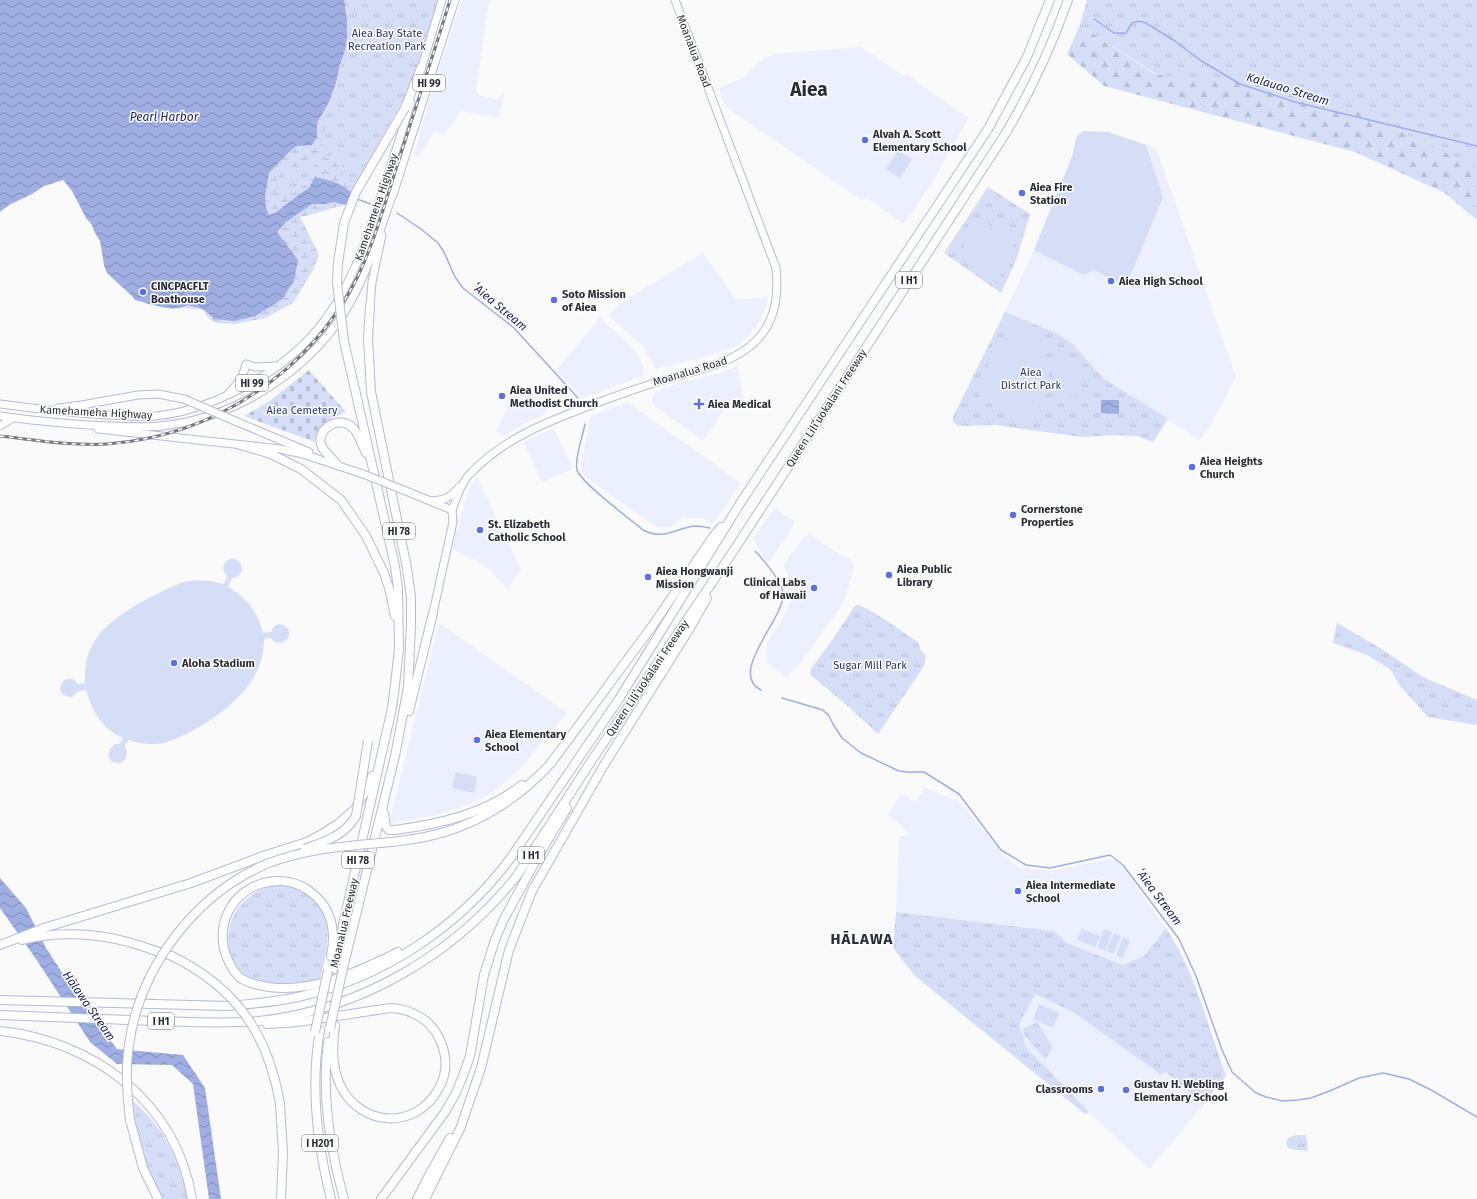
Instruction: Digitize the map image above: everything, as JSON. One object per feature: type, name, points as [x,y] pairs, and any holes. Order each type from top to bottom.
[{"type":"highway","name":"Queen Liliʻuokalani Freeway","points":[[0,1000],[228,1006],[262,1003],[298,997],[347,982],[375,970],[405,954],[438,931],[474,901],[494,880],[512,856],[619,699],[741,502],[988,129],[1015,82],[1027,57],[1050,0]]},
{"type":"highway","name":"Queen Liliʻuokalani Freeway","points":[[0,1015],[222,1023],[274,1019],[313,1010],[364,993],[403,974],[435,953],[473,923],[504,892],[516,877],[592,760],[734,550],[1010,125],[1043,64],[1057,32],[1068,0]]},
{"type":"highway","name":"HI 78","points":[[399,648],[396,566],[344,341],[337,283],[338,263],[344,223],[356,192],[404,108],[421,68]]},
{"type":"highway","name":"HI 78","points":[[370,306],[368,338],[371,392],[407,568],[411,597],[411,644],[408,687],[395,756]]},
{"type":"highway","points":[[336,463],[325,452],[320,442],[322,435],[330,426],[335,423],[343,422],[355,430],[373,471]]},
{"type":"highway","points":[[240,445],[271,454],[301,469],[341,500],[366,536],[384,573],[393,604],[399,648]]},
{"type":"highway","points":[[270,863],[300,854],[332,847],[391,842],[425,837],[449,830],[493,811],[510,801],[533,782],[551,763],[669,604],[712,538],[741,502]]},
{"type":"highway","points":[[425,1199],[460,1129],[484,1056],[509,950],[532,891],[604,765],[690,628],[734,550]]},
{"type":"highway","points":[[395,756],[408,714],[433,613]]},
{"type":"highway","name":"Moanalua Freeway","points":[[330,970],[392,708],[399,648]]},
{"type":"highway","points":[[384,804],[386,827],[392,830],[448,820],[482,808],[508,795],[529,778],[588,712]]},
{"type":"highway","points":[[158,1199],[143,1168],[130,1120],[126,1079],[128,1045],[134,1019],[147,984],[158,962],[180,931],[198,910],[221,890],[270,863],[341,834],[350,826],[356,816],[368,741]]},
{"type":"highway","points":[[0,945],[44,928],[191,883],[307,842],[322,834],[355,809],[369,784],[382,751]]},
{"type":"highway","name":"Moanalua Freeway","points":[[332,1027],[360,900],[395,756]]},
{"type":"highway","points":[[381,1199],[446,1112],[456,1093],[470,1056],[484,975],[497,934],[536,860],[558,825],[592,760]]},
{"type":"highway","points":[[330,970],[333,942],[332,923],[323,905],[310,891],[298,885],[286,882],[267,882],[254,886],[243,893],[230,908],[222,933],[223,946],[233,970],[242,979],[270,988],[288,988],[316,984],[338,977],[378,962],[438,931]]},
{"type":"highway","points":[[18,939],[60,934],[85,935],[129,942],[172,956],[194,968],[214,982],[232,998],[255,1029],[265,1048],[276,1082],[280,1104],[283,1152],[281,1199]]},
{"type":"highway","name":"I H201","points":[[330,970],[318,1031],[315,1085],[318,1130],[331,1199]]},
{"type":"highway","points":[[222,1023],[285,1023],[399,1008],[413,1013],[426,1021],[432,1027],[440,1040],[444,1053],[445,1066],[442,1084],[433,1098],[421,1109],[409,1115],[397,1118],[382,1118],[373,1116],[357,1106],[344,1092],[340,1084],[336,1073],[332,1049],[332,1027]]},
{"type":"highway","points":[[332,1027],[326,1061],[328,1116],[335,1165],[344,1199]]},
{"type":"highway","points":[[0,1031],[36,1038],[77,1052],[102,1065],[134,1090],[157,1114],[175,1144],[187,1173],[192,1199]]},
{"type":"highway","points":[[417,1199],[451,1136],[475,1085]]},
{"type":"main road","name":"Kamehameha Highway","points":[[0,404],[88,414],[139,417],[155,416],[192,409],[225,397],[257,381],[278,366],[310,337],[327,318],[347,285],[363,252],[442,0]]},
{"type":"main road","name":"Kamehameha Highway","points":[[0,416],[78,425],[132,427],[169,425],[204,417],[248,400],[275,383],[294,368],[319,345],[335,327],[351,301],[364,274],[394,192],[455,0]]},
{"type":"main road","name":"Moanalua Road","points":[[433,613],[453,522],[452,510],[465,480],[470,473],[486,459],[523,433],[558,418],[647,385],[731,358],[750,346],[760,336],[768,324],[776,306],[778,287],[776,268],[675,0]]},
{"type":"main road","name":"Kamehameha Highway","points":[[370,306],[372,282],[386,216]]},
{"type":"main road","points":[[225,397],[240,381],[244,374],[246,364],[255,367],[278,366]]},
{"type":"main road","points":[[248,400],[257,381]]},
{"type":"main road","points":[[40,409],[82,405],[145,394],[158,394],[184,400],[452,510]]},
{"type":"main road","points":[[0,426],[14,418]]},
{"type":"main road","points":[[78,425],[106,431],[268,447],[303,454],[363,474]]},
{"type":"main road","points":[[431,501],[442,500],[448,497],[465,480]]},
{"type":"shaded area","points":[[462,0],[489,0],[476,90],[478,95],[496,99],[504,94],[499,118],[461,111],[444,135],[435,130],[418,157],[414,155],[433,86]]},
{"type":"shaded area","name":"Alvah A. Scott Elementary School","points":[[861,47],[904,76],[906,74],[968,118],[932,183],[904,224],[867,198],[861,200],[725,106],[719,88],[743,78],[763,59],[775,54]]},
{"type":"shaded area","name":"Aiea High School","points":[[1084,131],[1108,132],[1156,148],[1236,377],[1207,431],[1199,440],[1103,378],[1071,342],[1054,332],[1005,312],[1034,250],[1073,154],[1078,134]]},
{"type":"shaded area","points":[[703,253],[736,300],[768,297],[765,309],[751,333],[734,347],[705,357],[655,369],[643,346],[609,316],[619,304]]},
{"type":"shaded area","points":[[600,318],[639,356],[644,373],[643,376],[583,398],[556,371]]},
{"type":"shaded area","points":[[738,366],[744,405],[724,409],[703,441],[654,405],[652,401],[654,393],[657,391]]},
{"type":"shaded area","points":[[518,386],[546,405],[547,411],[545,414],[521,425],[504,436],[496,431]]},
{"type":"shaded area","points":[[627,402],[741,483],[712,525],[702,518],[682,518],[671,527],[656,527],[586,477],[582,472],[581,464],[591,416]]},
{"type":"shaded area","points":[[553,428],[573,469],[542,482],[524,442]]},
{"type":"shaded area","name":"St. Elizabeth Catholic School","points":[[477,477],[521,569],[508,589],[491,571],[477,561],[452,549],[468,491]]},
{"type":"shaded area","points":[[774,508],[793,520],[794,523],[768,563],[753,539]]},
{"type":"shaded area","points":[[811,535],[834,551],[849,559],[854,565],[846,595],[841,606],[797,667],[786,677],[767,663],[767,643],[782,620],[790,601],[791,586],[784,564],[804,537]]},
{"type":"shaded area","name":"Aiea Elementary School","points":[[439,623],[567,713],[522,766],[498,789],[466,806],[436,815],[389,823]]},
{"type":"shaded area","name":"Aiea Intermediate School","points":[[925,788],[959,801],[1001,853],[1018,867],[1052,871],[1110,859],[1120,864],[1166,928],[1144,956],[1123,965],[1067,943],[1054,931],[896,912],[899,841],[901,836],[909,835],[901,825],[887,815],[902,793],[915,802]]},
{"type":"shaded area","name":"Gustav H. Webling Elementary School","points":[[1035,994],[1073,1012],[1160,1074],[1166,1072],[1203,1105],[1149,1169],[1089,1112],[1026,1047],[1018,1024]]},
{"type":"green space","points":[[335,0],[362,0],[362,8],[357,11],[343,13]]},
{"type":"green space","name":"Aiea Bay State Recreation Park","points":[[344,0],[439,0],[423,53],[411,84],[370,158],[350,204],[309,188],[301,193],[265,196],[266,188],[317,123],[329,102],[336,83],[347,38]]},
{"type":"green space","points":[[1087,0],[1477,0],[1477,188],[1438,170],[1154,73],[1080,25]]},
{"type":"green space","points":[[1080,25],[1154,74],[1199,81],[1249,74],[1356,111],[1477,167],[1477,220],[1445,193],[1355,152],[1104,86],[1067,54]]},
{"type":"green space","points":[[329,102],[320,118],[326,126],[322,148],[314,157],[298,170],[284,167],[277,181],[278,188],[279,191],[295,192],[296,185],[301,183],[309,188],[311,171],[315,164],[321,157],[332,156],[341,161],[344,179],[349,178],[357,182],[350,196],[345,194],[336,186],[266,223],[261,206],[265,176],[317,110]]},
{"type":"green space","points":[[1084,131],[1108,132],[1146,145],[1163,197],[1126,286],[1094,270],[1084,275],[1034,250],[1073,154],[1078,136]]},
{"type":"green space","points":[[898,150],[912,159],[900,178],[886,169]]},
{"type":"green space","points":[[988,187],[1030,214],[1017,258],[1001,293],[944,253]]},
{"type":"green space","points":[[322,197],[347,205],[300,217],[319,255],[313,270],[293,303],[265,318],[235,324],[216,323],[208,318],[204,310],[184,308],[181,305],[271,238],[281,223]]},
{"type":"green space","points":[[972,218],[1012,234],[1016,238],[996,285],[976,274],[969,266],[966,259],[964,245],[966,231]]},
{"type":"green space","name":"Aiea District Park","points":[[1005,312],[1054,332],[1071,342],[1103,378],[1168,419],[1153,442],[1136,436],[1116,435],[1082,437],[995,425],[958,426],[953,422],[953,417]]},
{"type":"green space","points":[[1011,322],[1042,336],[1051,386],[1030,423],[975,392]]},
{"type":"green space","points":[[1074,359],[1076,367],[1058,371],[1057,362]]},
{"type":"green space","name":"Aiea Cemetery","points":[[309,370],[346,412],[322,426],[318,431],[315,442],[244,416],[267,403]]},
{"type":"green space","points":[[1076,370],[1078,378],[1061,382],[1059,374]]},
{"type":"green space","points":[[1080,383],[1082,394],[1063,398],[1060,386]]},
{"type":"green space","name":"Aloha Stadium","points":[[230,559],[235,559],[239,562],[242,571],[238,577],[232,578],[228,587],[235,591],[251,606],[255,612],[263,633],[271,632],[274,626],[280,624],[288,629],[288,639],[281,643],[274,642],[271,638],[264,639],[262,659],[254,677],[238,697],[216,716],[191,732],[167,742],[147,744],[128,740],[125,747],[127,752],[126,759],[121,763],[112,762],[108,756],[110,749],[115,744],[119,744],[123,738],[109,730],[99,718],[91,705],[86,690],[79,691],[72,697],[66,696],[60,690],[62,683],[64,680],[73,679],[78,684],[85,683],[87,658],[95,640],[103,630],[122,614],[144,600],[182,582],[202,580],[224,584],[227,576],[223,569],[226,562]]},
{"type":"green space","name":"Sugar Mill Park","points":[[856,605],[878,615],[918,642],[921,651],[926,655],[924,666],[878,734],[810,673],[811,669]]},
{"type":"green space","points":[[1337,623],[1382,649],[1423,677],[1477,700],[1477,725],[1428,717],[1401,687],[1390,669],[1367,655],[1333,643]]},
{"type":"green space","points":[[456,772],[477,777],[474,793],[452,788]]},
{"type":"green space","points":[[285,885],[302,891],[314,900],[322,910],[326,923],[326,952],[319,982],[283,987],[270,987],[252,980],[236,965],[229,951],[228,935],[232,920],[240,906],[252,895],[267,887]]},
{"type":"green space","points":[[896,912],[1054,931],[1067,943],[1123,965],[1144,956],[1166,928],[1193,981],[1226,1076],[1203,1105],[1166,1072],[1160,1074],[1073,1012],[1035,994],[1019,1024],[1026,1047],[1089,1112],[1085,1114],[915,976],[893,948]]},
{"type":"green space","points":[[1082,929],[1100,936],[1095,947],[1077,940]]},
{"type":"green space","points":[[1104,929],[1112,932],[1105,951],[1097,948]]},
{"type":"green space","points":[[1114,933],[1121,936],[1114,954],[1106,951]]},
{"type":"green space","points":[[1123,937],[1130,940],[1123,958],[1116,955]]},
{"type":"green space","points":[[1039,1004],[1059,1013],[1053,1028],[1033,1019]]},
{"type":"green space","points":[[1037,1022],[1053,1048],[1045,1059],[1025,1036],[1023,1029]]},
{"type":"green space","points":[[133,1101],[144,1111],[162,1133],[169,1145],[180,1171],[188,1199],[163,1199],[142,1152],[136,1128]]},
{"type":"green space","points":[[1296,1135],[1306,1135],[1308,1151],[1288,1148],[1286,1143],[1288,1138]]},
{"type":"water","name":"Pearl Harbor","points":[[0,0],[344,0],[347,20],[345,50],[329,102],[317,123],[317,137],[312,145],[296,146],[269,173],[265,196],[266,208],[269,215],[275,213],[309,188],[315,177],[334,182],[351,192],[347,205],[334,202],[312,204],[286,222],[277,232],[298,260],[294,281],[282,299],[255,316],[234,321],[214,319],[202,309],[187,305],[169,308],[135,300],[107,273],[104,265],[100,241],[72,191],[63,180],[44,186],[32,194],[9,205],[0,212]]},
{"type":"water","points":[[1101,400],[1119,400],[1119,414],[1101,413]]},
{"type":"water","points":[[0,878],[26,908],[46,948],[74,991],[117,1049],[183,1055],[205,1088],[221,1199],[209,1199],[193,1084],[172,1065],[117,1064],[90,1042],[36,959],[0,908]]},
{"type":"waterway","name":"Kalauao Stream","points":[[1094,19],[1114,33],[1126,33],[1132,23],[1139,21],[1146,23],[1175,41],[1200,60],[1240,84],[1295,102],[1477,146]]},
{"type":"waterway","name":"ʻAiea Stream","points":[[357,199],[376,206]]},
{"type":"waterway","name":"ʻAiea Stream","points":[[397,213],[421,229],[438,243],[444,252],[455,277],[463,288],[514,328],[578,398]]},
{"type":"waterway","name":"ʻAiea Stream","points":[[585,424],[578,454],[576,466],[577,470],[580,476],[607,501],[643,530],[650,533],[663,534],[695,526],[710,528]]},
{"type":"waterway","name":"ʻAiea Stream","points":[[755,551],[780,584],[783,594],[776,617],[760,645],[750,671],[752,682],[761,690]]},
{"type":"waterway","name":"ʻAiea Stream","points":[[782,698],[823,710],[829,716],[842,738],[861,753],[899,771],[924,772],[959,794],[1001,850],[1026,865],[1050,868],[1110,855],[1123,865],[1179,939],[1196,976],[1222,1050],[1232,1072],[1256,1093],[1283,1101],[1311,1098],[1359,1078],[1383,1073],[1409,1079],[1433,1091],[1477,1117]]},
{"type":"railway","points":[[0,436],[80,444],[107,444],[147,438],[185,428],[221,413],[255,393],[286,369],[314,342],[338,310],[365,261],[382,214],[450,0]]},
{"type":"place","name":"Alvah A. Scott Elementary School","points":[[865,140]]},
{"type":"place","name":"Aiea Fire Station","points":[[1022,193]]},
{"type":"place","name":"Aiea High School","points":[[1111,281]]},
{"type":"place","name":"CINCPACFLT Boathouse","points":[[143,292]]},
{"type":"place","name":"Soto Mission of Aiea","points":[[554,300]]},
{"type":"place","name":"Aiea United Methodist Church","points":[[502,396]]},
{"type":"place","name":"Aiea Medical","points":[[699,404]]},
{"type":"place","name":"Aiea Heights Church","points":[[1192,467]]},
{"type":"place","name":"Cornerstone Properties","points":[[1013,515]]},
{"type":"place","name":"St. Elizabeth Catholic School","points":[[480,530]]},
{"type":"place","name":"Aiea Public Library","points":[[889,575]]},
{"type":"place","name":"Aiea Hongwanji Mission","points":[[648,577]]},
{"type":"place","name":"Clinical Labs of Hawaii","points":[[814,588]]},
{"type":"place","name":"Aloha Stadium","points":[[174,663]]},
{"type":"place","name":"Aiea Elementary School","points":[[477,740]]},
{"type":"place","name":"Aiea Intermediate School","points":[[1018,891]]},
{"type":"place","name":"Classrooms","points":[[1101,1089]]},
{"type":"place","name":"Gustav H. Webling Elementary School","points":[[1126,1090]]},
{"type":"district","name":"Aiea","points":[[809,89]]},
{"type":"district","name":"HĀLAWA","points":[[862,939]]},
{"type":"water label","name":"Hālawa Stream","points":[[89,1006]]}]
